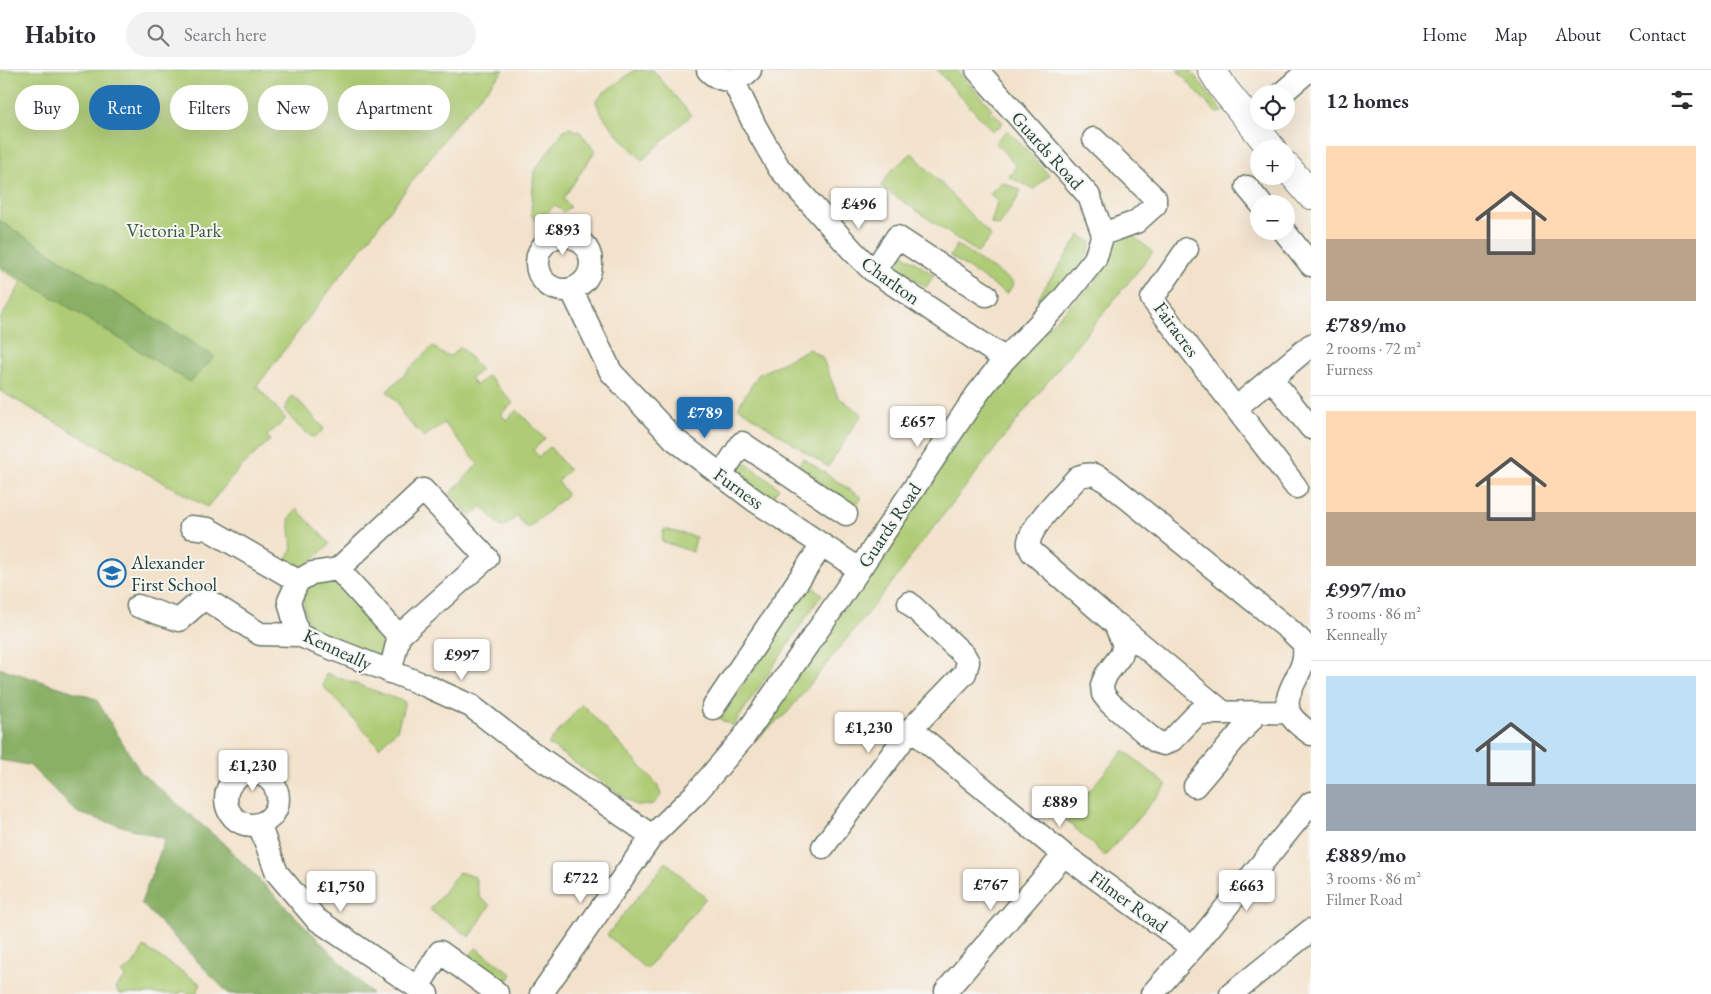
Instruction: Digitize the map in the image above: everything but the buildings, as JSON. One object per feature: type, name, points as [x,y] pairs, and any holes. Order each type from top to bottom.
[{"type":"main road","points":[[1212,70],[1250,111]]},
{"type":"main road","points":[[1295,176],[1311,195]]},
{"type":"street","name":"Charlton","points":[[708,70],[716,77],[724,80],[742,75],[755,126],[779,168],[852,250],[874,271],[1005,359]]},
{"type":"street","name":"Guards Road","points":[[541,994],[652,836],[697,792],[743,738],[978,393],[1005,359],[1062,300],[1095,259],[1103,234],[1089,196],[977,70]]},
{"type":"street","points":[[1292,85],[1309,70]]},
{"type":"street","points":[[1094,139],[1155,198],[1155,205],[1136,222],[1103,234]]},
{"type":"street","points":[[1247,186],[1254,195]]},
{"type":"street","points":[[874,271],[897,236],[986,296]]},
{"type":"street","points":[[1291,240],[1311,265]]},
{"type":"street","name":"Fairacres","points":[[1187,249],[1152,299],[1296,487]]},
{"type":"street","name":"Furness","points":[[571,289],[611,372],[674,439],[754,500],[859,569]]},
{"type":"street","points":[[1236,407],[1311,345]]},
{"type":"street","points":[[1271,378],[1311,428]]},
{"type":"street","points":[[721,475],[742,443],[846,514]]},
{"type":"street","points":[[1224,713],[1032,552],[1028,543],[1032,533],[1044,516],[1078,477],[1087,474],[1097,475],[1110,484],[1303,643],[1307,655],[1306,666],[1289,700],[1289,712],[1294,720],[1311,734]]},
{"type":"street","points":[[191,527],[208,528],[298,581],[312,573],[338,569],[423,490],[487,558],[399,636],[338,569]]},
{"type":"street","points":[[713,708],[822,545]]},
{"type":"street","name":"Kenneally","points":[[298,581],[289,600],[298,635],[427,686],[471,706],[524,747],[652,836]]},
{"type":"street","points":[[138,606],[179,620],[204,598],[260,634],[298,635]]},
{"type":"street","points":[[823,847],[911,729],[965,673],[968,662],[964,655],[909,603]]},
{"type":"street","points":[[1116,624],[1124,645],[1121,655],[1106,675],[1102,685],[1103,694],[1110,703],[1157,742],[1164,744],[1172,740],[1198,713],[1289,712]]},
{"type":"street","name":"Kenneally","points":[[390,672],[399,636]]},
{"type":"street","points":[[1195,786],[1257,713]]},
{"type":"street","name":"Filmer Road","points":[[911,729],[1064,855],[1193,948]]},
{"type":"street","points":[[1152,994],[1193,948],[1311,803]]},
{"type":"street","points":[[259,824],[277,873],[316,919],[423,991],[440,952],[498,993]]},
{"type":"street","points":[[946,991],[1064,855]]},
{"type":"street","points":[[1231,994],[1311,930]]},
{"type":"green space","name":"Victoria Park","points":[[0,70],[504,70],[457,122],[257,386],[286,419],[267,436],[270,440],[242,466],[207,507],[0,391],[0,319],[22,282],[0,268]]},
{"type":"green space","points":[[634,70],[653,70],[691,115],[642,160],[608,123],[596,100]]},
{"type":"green space","points":[[937,70],[957,70],[992,109],[989,113],[991,115],[994,113],[1003,123],[993,132]]},
{"type":"green space","points":[[1177,70],[1190,70],[1223,112],[1216,113]]},
{"type":"green space","points":[[569,128],[580,132],[595,151],[563,199],[570,207],[563,212],[555,205],[537,222],[531,215],[534,171],[564,130]]},
{"type":"green space","points":[[1008,130],[1049,175],[1034,189],[1009,177],[1016,166],[995,142]]},
{"type":"green space","points":[[912,153],[991,236],[978,253],[881,186],[891,171]]},
{"type":"green space","points":[[1001,182],[1021,190],[999,226],[991,223],[997,202],[990,193]]},
{"type":"green space","points":[[0,221],[215,357],[190,382],[0,265]]},
{"type":"green space","points":[[1080,235],[1091,242],[1084,267],[1044,304],[1037,299]]},
{"type":"green space","points":[[1132,235],[1153,252],[1048,381],[906,565],[787,713],[752,743],[1016,356],[1095,283],[1114,237]]},
{"type":"green space","points":[[957,245],[1014,283],[1007,294],[950,256]]},
{"type":"green space","points":[[897,250],[934,275],[926,287],[889,262]]},
{"type":"green space","points":[[433,346],[441,353],[450,356],[461,347],[481,370],[470,379],[476,385],[488,376],[513,403],[501,414],[506,420],[517,410],[545,439],[533,450],[539,457],[550,447],[569,470],[558,481],[567,495],[528,529],[517,516],[502,528],[482,506],[471,517],[450,494],[478,464],[444,423],[424,437],[404,417],[398,403],[387,391]]},
{"type":"green space","points":[[809,349],[822,357],[838,397],[862,414],[828,467],[738,407],[758,375]]},
{"type":"green space","points":[[292,396],[323,427],[323,430],[314,438],[299,427],[284,410]]},
{"type":"green space","points":[[803,458],[862,498],[854,507],[796,470]]},
{"type":"green space","points":[[744,462],[779,488],[771,499],[735,473]]},
{"type":"green space","points":[[297,509],[330,544],[303,568],[295,572],[284,563],[292,550],[289,519]]},
{"type":"green space","points":[[664,529],[696,537],[693,552],[661,541]]},
{"type":"green space","points":[[329,581],[341,585],[385,635],[387,643],[378,657],[312,629],[304,610],[304,594],[311,586]]},
{"type":"green space","points":[[810,585],[822,594],[733,726],[720,719]]},
{"type":"green space","points":[[0,668],[96,699],[141,773],[222,842],[372,994],[229,994],[141,903],[165,839],[78,813],[29,765],[0,760]]},
{"type":"green space","points":[[326,673],[405,702],[397,730],[379,747],[323,686]]},
{"type":"green space","points":[[582,704],[657,784],[661,795],[656,802],[647,805],[635,805],[548,744]]},
{"type":"green space","points":[[1124,750],[1167,785],[1105,856],[1065,819]]},
{"type":"green space","points":[[666,862],[706,898],[646,969],[607,935]]},
{"type":"green space","points":[[459,872],[475,877],[480,898],[490,905],[470,937],[430,910]]},
{"type":"green space","points":[[144,947],[201,984],[196,994],[189,994],[183,991],[179,994],[120,994],[115,988],[126,977],[122,973],[133,965]]},
{"type":"green space","points":[[476,948],[512,974],[506,984],[467,959]]},
{"type":"place","name":"Alexander First School","points":[[112,573]]}]
